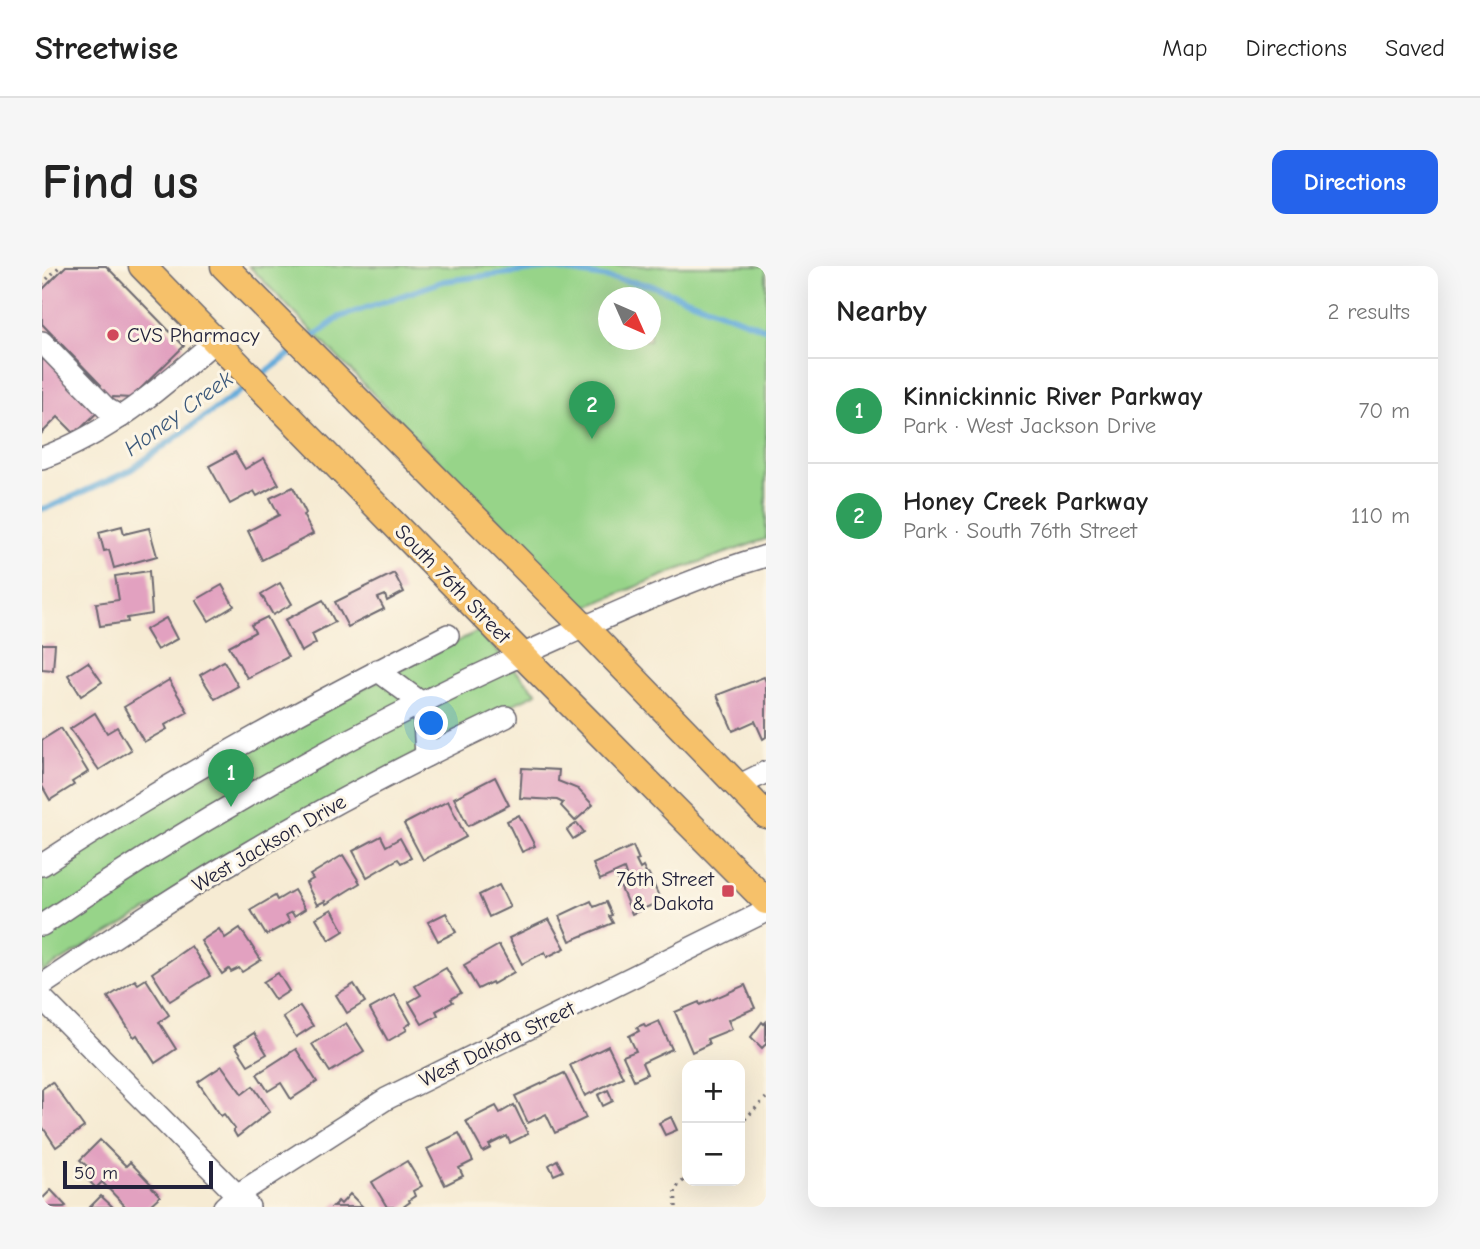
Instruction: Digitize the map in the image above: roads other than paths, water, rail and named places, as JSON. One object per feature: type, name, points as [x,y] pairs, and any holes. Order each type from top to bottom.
[{"type":"main road","name":"South 76th Street","points":[[142,266],[766,901]]},
{"type":"main road","points":[[225,266],[584,627],[766,815]]},
{"type":"street","points":[[42,342],[107,409],[121,416]]},
{"type":"street","points":[[42,458],[76,445],[121,416],[184,368],[223,350]]},
{"type":"street","points":[[42,925],[111,878],[261,788],[423,704],[584,627],[726,568],[766,556]]},
{"type":"street","points":[[42,865],[121,813],[212,759],[448,635]]},
{"type":"street","points":[[377,670],[423,704]]},
{"type":"street","points":[[423,704],[425,756]]},
{"type":"street","name":"West Jackson Drive","points":[[42,985],[243,856],[342,799],[506,717]]},
{"type":"street","points":[[738,786],[766,772]]},
{"type":"street","name":"West Dakota Street","points":[[237,1203],[386,1099],[766,911]]},
{"type":"street","points":[[42,998],[237,1203]]},
{"type":"waterway","name":"Honey Creek","points":[[309,340],[340,317],[444,281],[550,268],[650,285],[766,329]]},
{"type":"waterway","name":"Honey Creek","points":[[258,378],[297,349]]},
{"type":"waterway","name":"Honey Creek","points":[[42,509],[129,471],[249,385]]},
{"type":"place","name":"CVS Pharmacy","points":[[113,335]]},
{"type":"place","name":"Honey Creek Parkway","points":[[592,439]]},
{"type":"place","name":"Kinnickinnic River Parkway","points":[[231,807]]},
{"type":"place","name":"76th Street & Dakota","points":[[728,891]]}]
